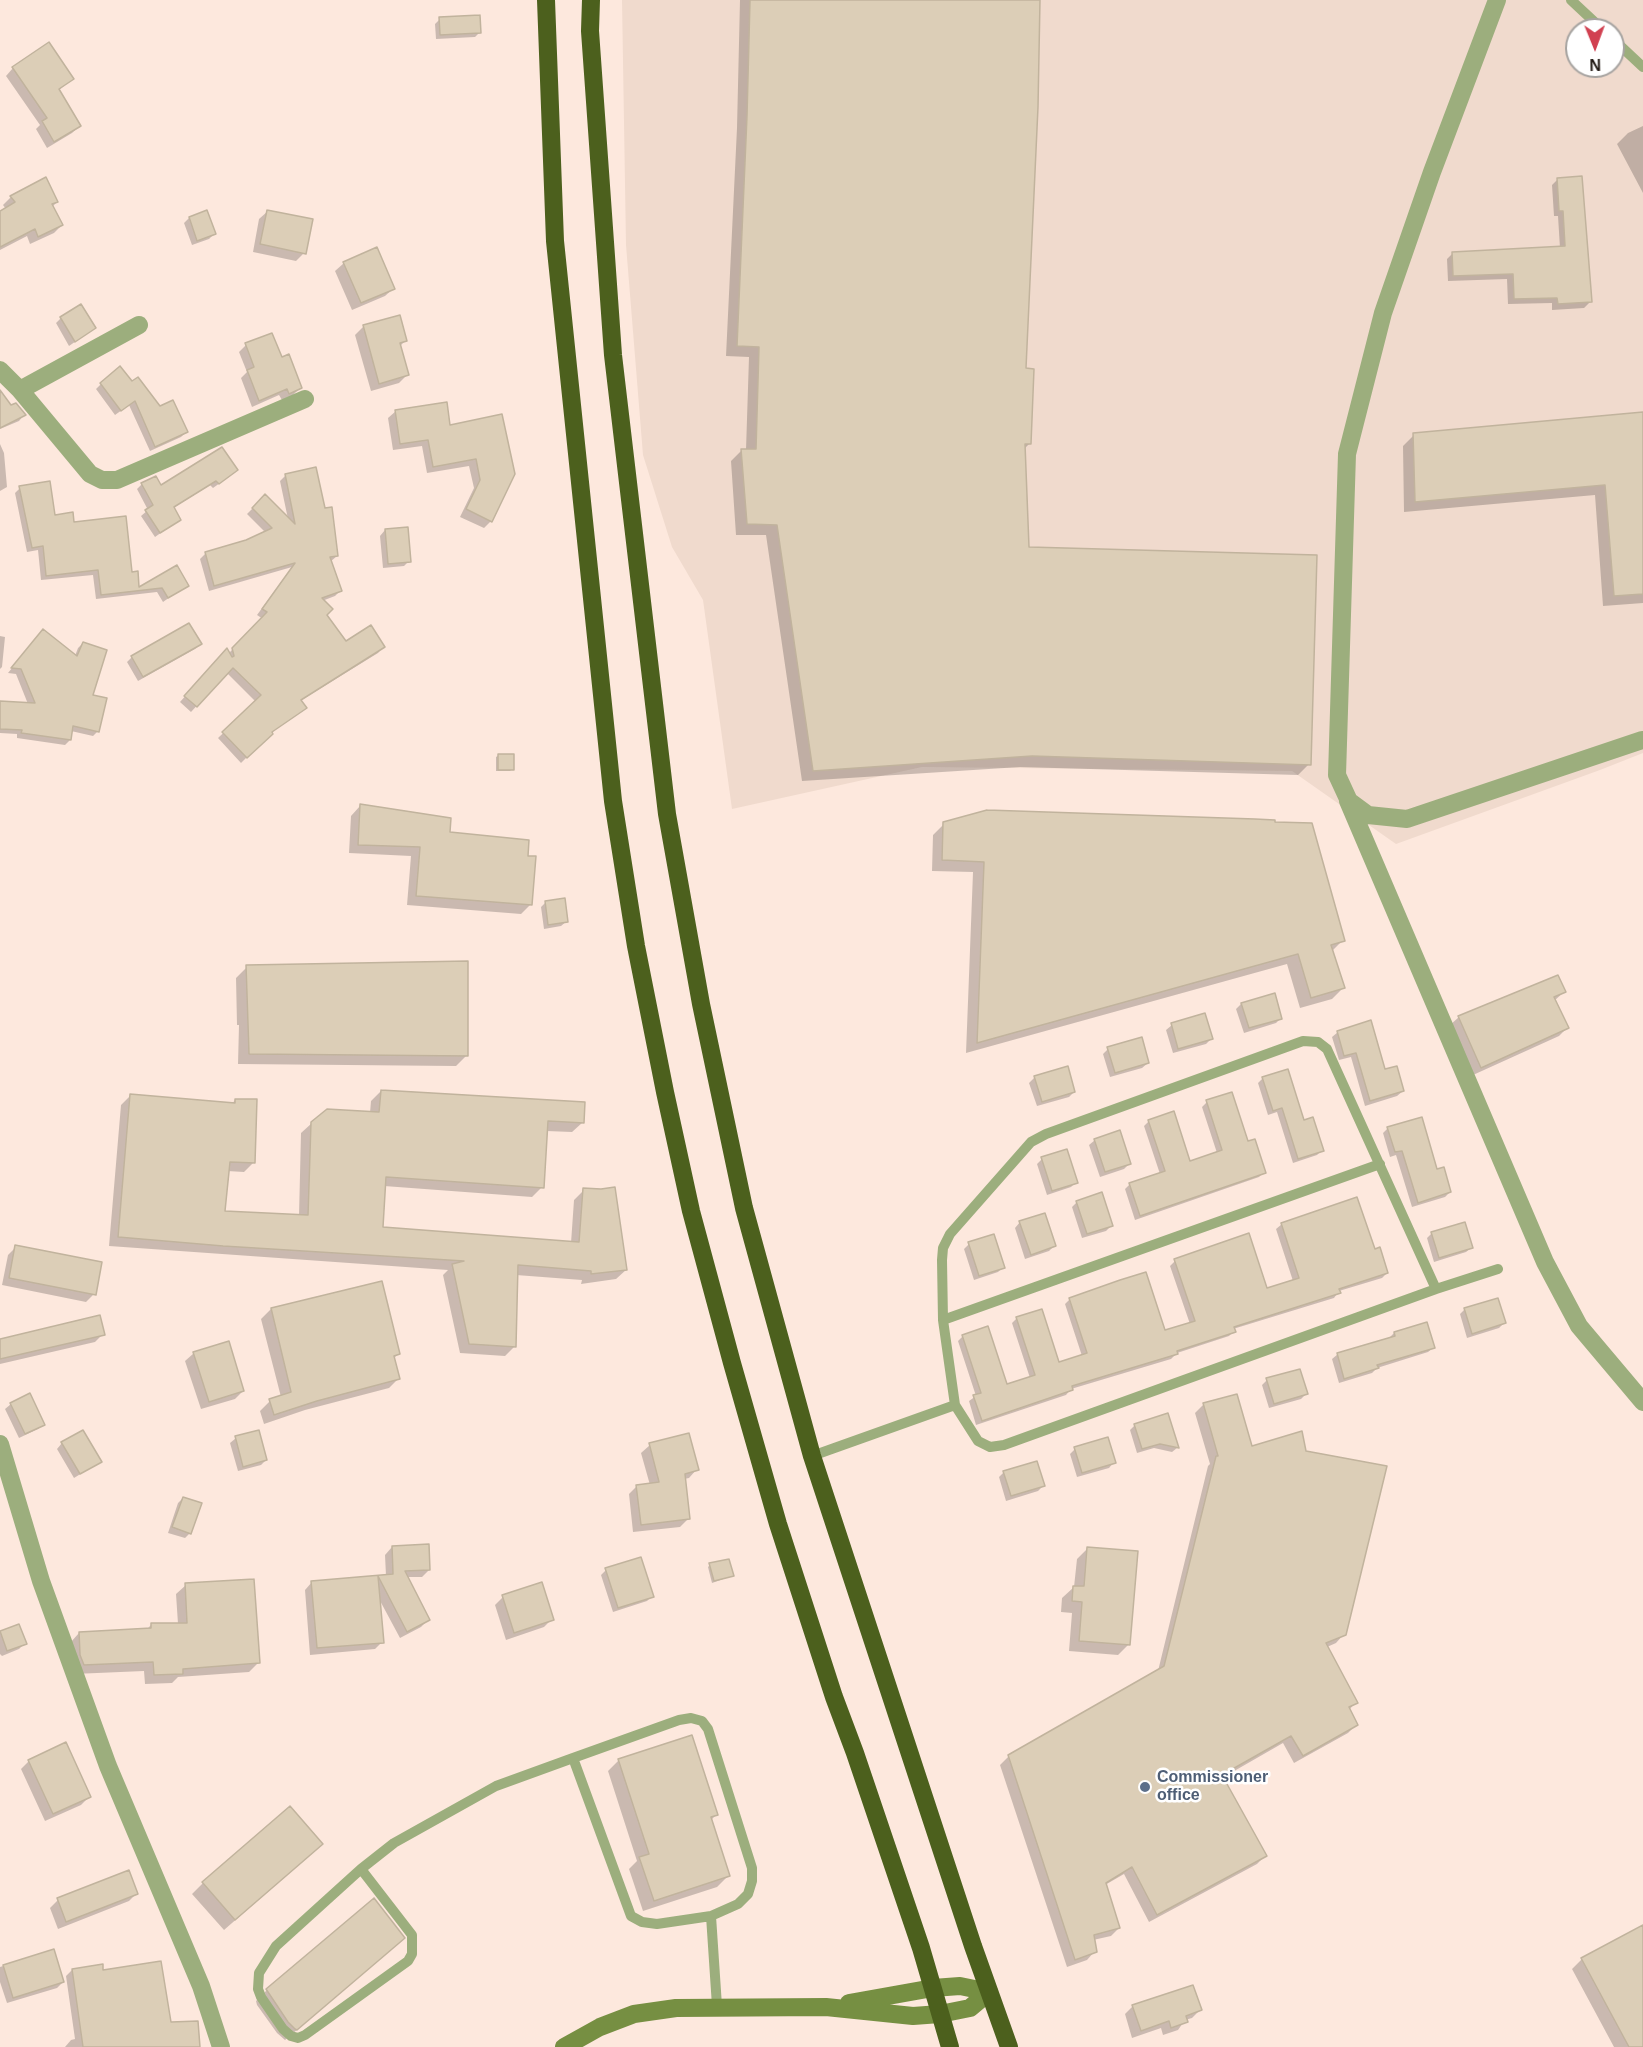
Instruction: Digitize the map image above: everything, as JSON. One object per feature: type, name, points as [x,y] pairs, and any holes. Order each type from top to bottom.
[{"type":"highway","points":[[546,0],[555,241],[613,801],[636,946],[691,1211],[732,1363],[778,1524],[933,1988],[950,2047]]},
{"type":"highway","points":[[591,0],[590,32],[613,355],[667,814],[701,1004],[744,1208],[812,1455],[1009,2047]]},
{"type":"street","points":[[1497,0],[1432,172],[1383,313],[1347,454],[1337,775],[1545,1262],[1579,1326],[1643,1402]]},
{"type":"street","points":[[20,390],[139,325]]},
{"type":"street","points":[[0,370],[20,390],[90,474],[102,480],[117,480],[305,399]]},
{"type":"street","points":[[1337,775],[1349,801],[1368,814],[1407,819],[1642,740]]},
{"type":"street","points":[[0,1444],[40,1581],[108,1766],[201,1986],[221,2047]]},
{"type":"street","points":[[826,2007],[933,1988],[960,1986],[989,1992]]},
{"type":"street","points":[[564,2047],[600,2027],[634,2014],[676,2008],[826,2007],[913,2016],[970,2008],[989,1992]]},
{"type":"lane","points":[[1570,0],[1590,18]]},
{"type":"lane","points":[[1625,50],[1643,67]]},
{"type":"lane","points":[[1436,1289],[1327,1049],[1318,1042],[1304,1041],[1057,1130],[1031,1142],[950,1234],[943,1248],[942,1260],[943,1320],[955,1405],[978,1441],[990,1447],[1005,1445],[1436,1289],[1498,1269]]},
{"type":"lane","points":[[943,1320],[1380,1164]]},
{"type":"lane","points":[[812,1455],[955,1405]]},
{"type":"lane","points":[[361,1869],[412,1935],[412,1954],[408,1961],[305,2036],[298,2038],[291,2036],[283,2029],[261,1997],[257,1981],[259,1973],[276,1946],[361,1869],[394,1844],[496,1785],[679,1720],[691,1718],[702,1721],[708,1729],[752,1868],[752,1881],[748,1894],[738,1904],[711,1916],[657,1924],[642,1922],[631,1916],[573,1758]]},
{"type":"lane","points":[[711,1916],[717,2006]]},
{"type":"shaded area","points":[[622,0],[1643,0],[1643,753],[1396,844],[1292,771],[922,767],[732,809],[703,600],[672,547],[643,455],[626,245]]},
{"type":"building","points":[[750,0],[1040,0],[1038,107],[1026,368],[1034,369],[1031,444],[1025,444],[1029,547],[1317,555],[1311,765],[1032,756],[813,771],[777,525],[747,524],[741,449],[756,449],[759,347],[737,346]]},
{"type":"building","points":[[480,15],[481,33],[440,35],[439,17]]},
{"type":"building","points":[[49,42],[74,79],[59,89],[81,126],[54,142],[42,121],[47,118],[12,67]]},
{"type":"building","points":[[1582,176],[1592,302],[1558,304],[1557,298],[1514,299],[1513,274],[1453,276],[1452,252],[1565,246],[1563,211],[1559,211],[1557,178]]},
{"type":"building","points":[[46,177],[58,202],[52,204],[63,225],[38,237],[35,229],[0,247],[0,211],[15,202],[10,196]]},
{"type":"building","points":[[207,210],[216,234],[197,241],[189,217]]},
{"type":"building","points":[[267,210],[313,219],[306,254],[260,244]]},
{"type":"building","points":[[377,247],[395,289],[361,303],[343,262]]},
{"type":"building","points":[[81,304],[96,328],[75,342],[60,317]]},
{"type":"building","points":[[400,315],[407,341],[400,343],[409,375],[379,384],[363,325]]},
{"type":"building","points":[[272,333],[282,357],[289,354],[302,388],[289,394],[287,389],[259,401],[247,370],[254,367],[245,343]]},
{"type":"building","points":[[120,366],[132,381],[138,377],[160,406],[173,400],[188,432],[155,447],[135,401],[121,411],[100,383]]},
{"type":"building","points":[[0,390],[11,405],[16,403],[26,415],[0,428]]},
{"type":"building","points":[[447,402],[450,425],[502,414],[515,474],[492,522],[466,509],[480,480],[476,459],[433,467],[428,440],[400,444],[395,410]]},
{"type":"building","points":[[1643,412],[1643,594],[1614,596],[1605,485],[1415,502],[1413,433]]},
{"type":"building","points":[[222,447],[238,470],[219,484],[216,481],[174,507],[181,520],[160,533],[145,510],[153,505],[141,483],[156,476],[161,485]]},
{"type":"building","points":[[316,467],[325,508],[332,507],[338,556],[330,557],[342,591],[322,598],[333,609],[327,615],[346,641],[371,625],[385,647],[301,700],[307,708],[272,732],[273,734],[247,758],[222,732],[261,695],[233,668],[197,707],[184,696],[227,648],[232,657],[234,656],[232,648],[267,612],[262,609],[295,563],[214,586],[205,552],[246,540],[272,528],[252,508],[265,494],[295,524],[285,474]]},
{"type":"building","points":[[50,481],[55,515],[73,512],[74,522],[126,516],[132,572],[138,571],[139,587],[177,565],[189,586],[168,598],[162,588],[101,595],[98,570],[46,576],[43,546],[32,548],[19,486]]},
{"type":"building","points":[[408,527],[411,562],[388,564],[385,529]]},
{"type":"building","points":[[189,623],[202,644],[143,677],[131,656]]},
{"type":"building","points":[[43,629],[77,656],[83,642],[107,650],[93,695],[107,698],[99,732],[73,726],[71,740],[21,733],[22,730],[0,729],[0,701],[35,703],[21,669],[11,668]]},
{"type":"building","points":[[498,754],[514,754],[514,770],[498,770]]},
{"type":"building","points":[[360,804],[451,818],[450,832],[529,840],[528,856],[536,856],[532,905],[416,896],[420,847],[358,845]]},
{"type":"building","points":[[987,810],[1312,823],[1345,941],[1331,945],[1345,988],[1311,998],[1298,954],[977,1043],[984,862],[942,860],[943,822]]},
{"type":"building","points":[[565,898],[568,922],[548,925],[545,901]]},
{"type":"building","points":[[468,961],[468,1056],[249,1054],[246,965]]},
{"type":"building","points":[[1558,975],[1566,992],[1554,997],[1569,1028],[1481,1068],[1458,1016]]},
{"type":"building","points":[[1275,993],[1282,1019],[1249,1028],[1241,1003]]},
{"type":"building","points":[[1205,1013],[1213,1039],[1178,1049],[1171,1023]]},
{"type":"building","points":[[1371,1020],[1385,1069],[1397,1066],[1404,1091],[1370,1101],[1356,1053],[1344,1056],[1337,1031]]},
{"type":"building","points":[[1142,1037],[1149,1063],[1115,1073],[1107,1047]]},
{"type":"building","points":[[1068,1066],[1075,1092],[1042,1102],[1034,1076]]},
{"type":"building","points":[[1288,1069],[1304,1120],[1313,1117],[1324,1151],[1298,1159],[1282,1108],[1273,1111],[1262,1077]]},
{"type":"building","points":[[381,1090],[585,1102],[584,1123],[548,1121],[544,1188],[386,1177],[383,1227],[579,1242],[583,1188],[615,1187],[627,1270],[591,1274],[591,1271],[518,1265],[516,1347],[469,1344],[452,1264],[464,1261],[118,1237],[130,1094],[235,1103],[235,1099],[257,1099],[255,1163],[230,1162],[225,1211],[308,1215],[311,1122],[327,1109],[379,1112]]},
{"type":"building","points":[[1232,1092],[1248,1141],[1255,1139],[1266,1173],[1140,1216],[1129,1183],[1165,1171],[1148,1120],[1174,1111],[1190,1161],[1222,1150],[1206,1100]]},
{"type":"building","points":[[1422,1117],[1437,1169],[1444,1167],[1451,1192],[1418,1203],[1402,1151],[1395,1152],[1387,1127]]},
{"type":"building","points":[[1120,1130],[1131,1164],[1105,1172],[1094,1139]]},
{"type":"building","points":[[1067,1149],[1078,1183],[1052,1191],[1041,1157]]},
{"type":"building","points":[[1102,1192],[1113,1226],[1087,1234],[1076,1201]]},
{"type":"building","points":[[1357,1197],[1375,1249],[1380,1247],[1388,1273],[1339,1289],[1341,1293],[1234,1327],[1236,1332],[1177,1351],[1178,1354],[1072,1386],[1073,1390],[982,1421],[973,1395],[981,1393],[962,1335],[988,1326],[1007,1384],[1035,1375],[1016,1317],[1042,1309],[1059,1362],[1087,1353],[1069,1298],[1146,1272],[1165,1330],[1195,1321],[1174,1259],[1249,1233],[1267,1288],[1299,1278],[1281,1223]]},
{"type":"building","points":[[1045,1213],[1056,1246],[1031,1255],[1019,1221]]},
{"type":"building","points":[[1465,1222],[1473,1248],[1439,1258],[1431,1232]]},
{"type":"building","points":[[994,1234],[1005,1268],[979,1276],[968,1242]]},
{"type":"building","points":[[15,1245],[102,1262],[96,1295],[9,1278]]},
{"type":"building","points":[[382,1281],[400,1354],[394,1356],[400,1379],[274,1415],[269,1399],[291,1392],[271,1308]]},
{"type":"building","points":[[1498,1298],[1506,1323],[1472,1334],[1464,1308]]},
{"type":"building","points":[[100,1315],[105,1335],[0,1359],[0,1339]]},
{"type":"building","points":[[1427,1322],[1435,1348],[1377,1365],[1379,1368],[1344,1379],[1337,1353],[1395,1336],[1394,1332]]},
{"type":"building","points":[[229,1341],[244,1391],[209,1402],[193,1352]]},
{"type":"building","points":[[1300,1369],[1308,1394],[1274,1404],[1266,1378]]},
{"type":"building","points":[[30,1393],[45,1425],[25,1434],[10,1403]]},
{"type":"building","points":[[1237,1394],[1252,1446],[1302,1431],[1306,1451],[1387,1466],[1346,1635],[1326,1643],[1358,1703],[1349,1707],[1358,1725],[1303,1756],[1291,1736],[1222,1775],[1267,1856],[1157,1915],[1132,1867],[1106,1883],[1120,1928],[1094,1935],[1097,1952],[1075,1960],[1008,1755],[1164,1666],[1216,1456],[1218,1456],[1203,1403]]},
{"type":"building","points":[[1168,1413],[1179,1448],[1160,1444],[1142,1449],[1134,1424]]},
{"type":"building","points":[[83,1430],[102,1462],[80,1474],[61,1442]]},
{"type":"building","points":[[259,1430],[267,1460],[243,1467],[235,1436]]},
{"type":"building","points":[[689,1433],[699,1470],[685,1474],[690,1519],[641,1525],[636,1485],[659,1482],[649,1443]]},
{"type":"building","points":[[1108,1437],[1116,1463],[1082,1473],[1074,1447]]},
{"type":"building","points":[[1037,1461],[1045,1486],[1011,1496],[1003,1471]]},
{"type":"building","points":[[183,1497],[202,1503],[191,1534],[172,1527]]},
{"type":"building","points":[[429,1544],[430,1570],[405,1571],[430,1620],[407,1632],[378,1576],[384,1643],[317,1648],[311,1581],[393,1574],[392,1546]]},
{"type":"building","points":[[1087,1547],[1138,1551],[1130,1645],[1079,1641],[1082,1602],[1072,1601],[1073,1586],[1084,1586]]},
{"type":"building","points":[[641,1557],[654,1597],[618,1608],[605,1568]]},
{"type":"building","points":[[729,1559],[734,1576],[714,1581],[709,1563]]},
{"type":"building","points":[[254,1579],[260,1663],[183,1669],[183,1674],[154,1675],[153,1662],[84,1665],[80,1655],[79,1632],[151,1628],[151,1623],[187,1623],[185,1583]]},
{"type":"building","points":[[542,1582],[554,1620],[514,1633],[502,1595]]},
{"type":"building","points":[[19,1624],[27,1644],[7,1651],[0,1631]]},
{"type":"building","points":[[692,1735],[718,1815],[711,1817],[730,1876],[654,1901],[639,1857],[649,1854],[618,1759]]},
{"type":"building","points":[[66,1742],[91,1797],[53,1814],[28,1760]]},
{"type":"building","points":[[290,1806],[323,1844],[235,1920],[202,1882]]},
{"type":"building","points":[[129,1870],[138,1894],[66,1922],[57,1898]]},
{"type":"building","points":[[374,1898],[405,1938],[297,2030],[295,2029],[266,1989]]},
{"type":"building","points":[[1643,1925],[1643,2047],[1629,2047],[1581,1958]]},
{"type":"building","points":[[54,1949],[64,1982],[13,1998],[3,1965]]},
{"type":"building","points":[[161,1961],[171,2022],[198,2021],[200,2047],[83,2047],[72,1969],[103,1964],[103,1970]]},
{"type":"building","points":[[1193,1985],[1202,2010],[1186,2016],[1188,2022],[1171,2028],[1169,2021],[1141,2031],[1132,2005]]},
{"type":"place","name":"Commissioner office","points":[[1145,1787]]}]
